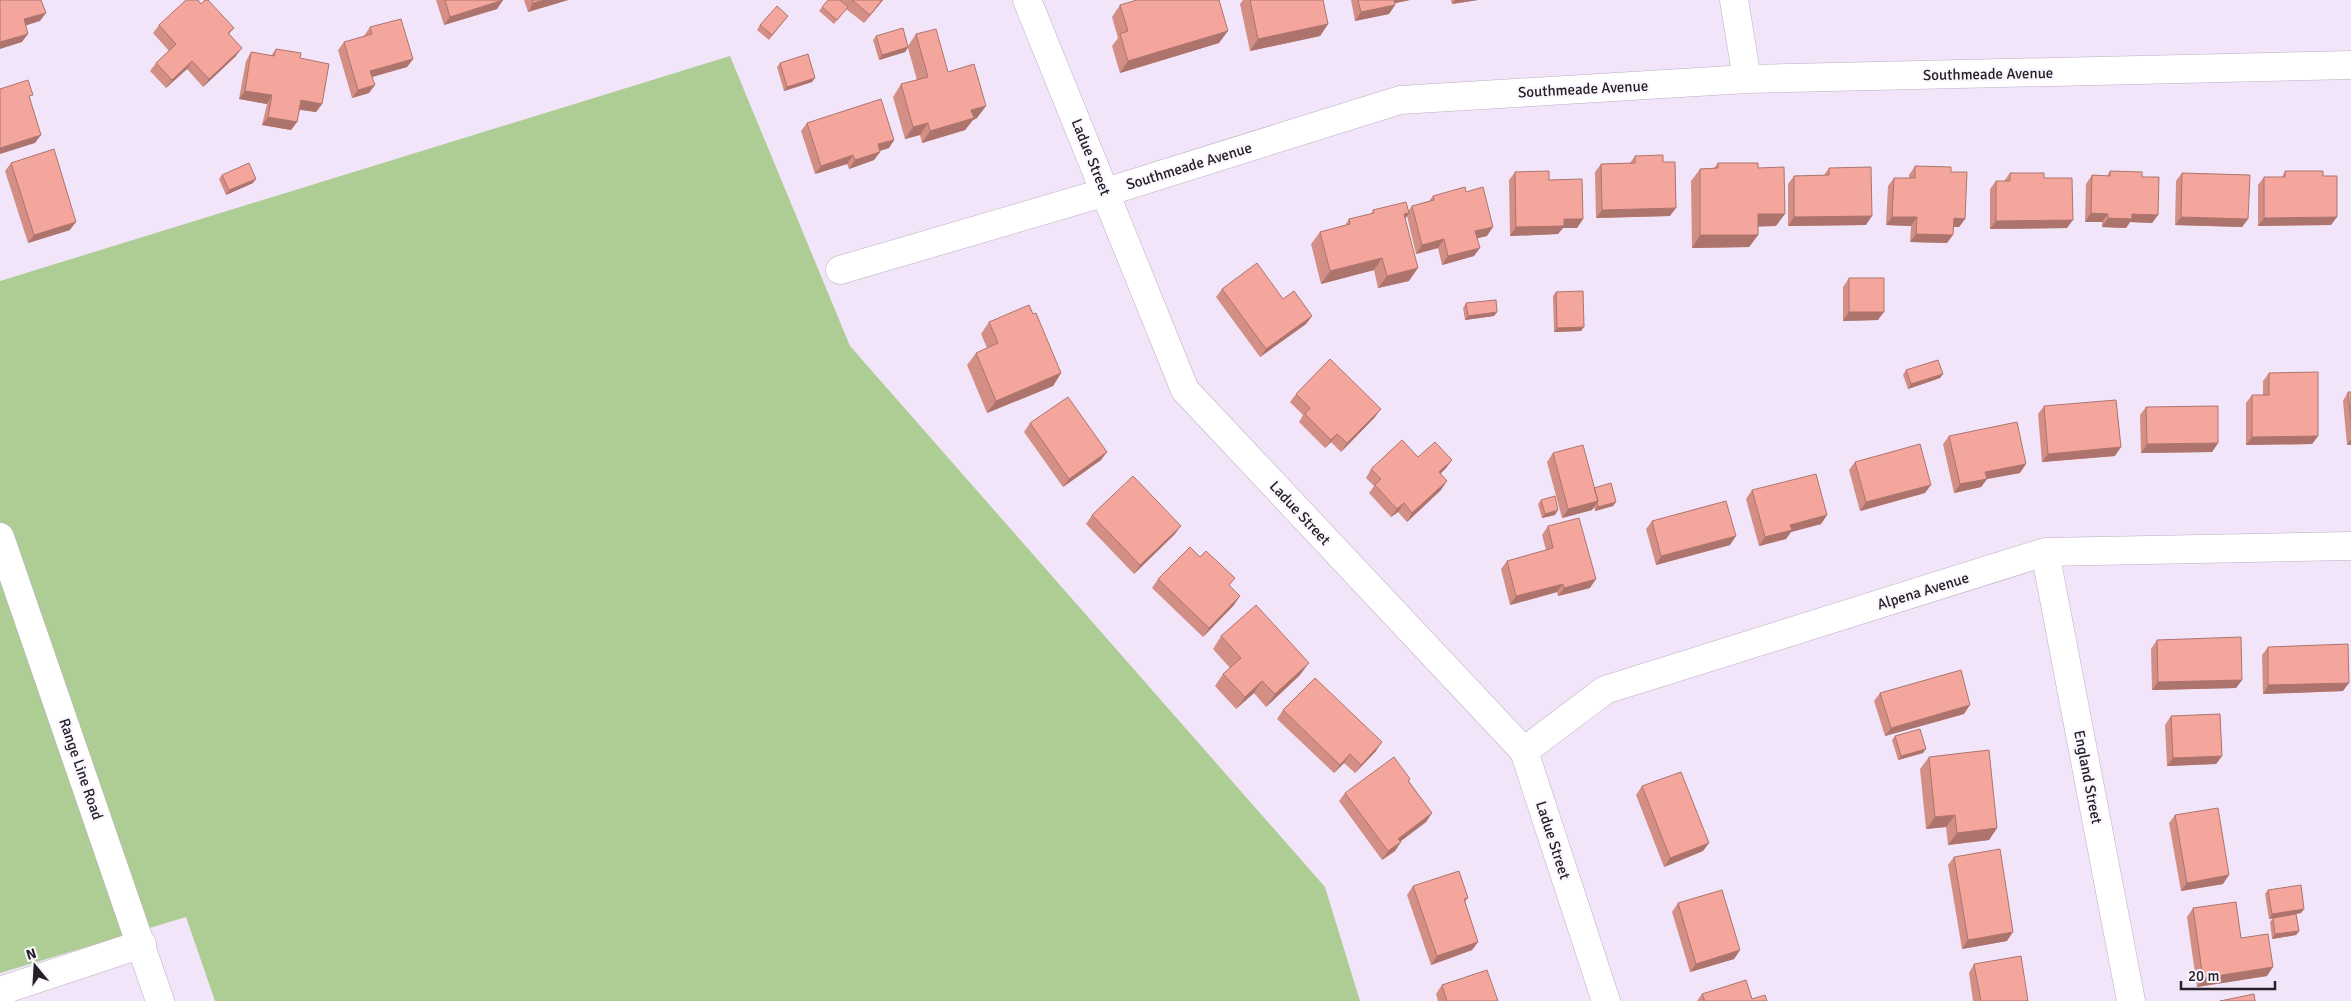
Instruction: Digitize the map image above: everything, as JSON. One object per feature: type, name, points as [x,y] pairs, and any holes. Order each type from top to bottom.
[{"type":"street","name":"Ladue Street","points":[[1027,0],[1185,390],[1524,751],[1606,1001]]},
{"type":"street","points":[[1734,0],[1747,80]]},
{"type":"street","name":"Southmeade Avenue","points":[[840,270],[1106,192],[1400,100],[1747,80],[2351,64]]},
{"type":"street","name":"Range Line Road","points":[[0,537],[142,944],[160,1001]]},
{"type":"street","name":"Alpena Avenue","points":[[1524,751],[1604,690],[2045,552],[2351,546]]},
{"type":"street","name":"England Street","points":[[2045,552],[2131,1001]]},
{"type":"street","points":[[17,992],[142,944]]},
{"type":"green space","points":[[730,56],[850,346],[1325,887],[1360,1001],[215,1001],[186,917],[0,973],[0,281]]},
{"type":"building","points":[[0,0],[41,0],[46,13],[24,19],[28,34],[0,42]]},
{"type":"building","points":[[186,0],[198,0],[201,4],[208,0],[234,28],[228,33],[242,48],[209,79],[192,61],[172,80],[156,63],[176,44],[159,25]]},
{"type":"building","points":[[445,0],[503,0],[450,17]]},
{"type":"building","points":[[532,0],[545,0],[533,3]]},
{"type":"building","points":[[828,0],[840,0],[848,7],[837,20],[822,7]]},
{"type":"building","points":[[852,0],[882,0],[870,15]]},
{"type":"building","points":[[1137,0],[1219,0],[1228,31],[1128,61],[1120,34],[1128,31],[1120,5]]},
{"type":"building","points":[[1250,0],[1323,0],[1328,24],[1258,39]]},
{"type":"building","points":[[1358,0],[1394,0],[1395,5],[1361,12]]},
{"type":"building","points":[[777,6],[788,16],[772,35],[760,25]]},
{"type":"building","points":[[401,19],[413,59],[370,71],[375,85],[358,90],[344,42],[372,34],[370,27]]},
{"type":"building","points":[[903,28],[908,47],[882,55],[876,36]]},
{"type":"building","points":[[936,29],[948,72],[974,64],[986,106],[971,110],[974,118],[930,131],[928,123],[913,127],[901,84],[928,77],[916,34]]},
{"type":"building","points":[[276,49],[301,53],[300,58],[329,64],[322,104],[301,100],[297,122],[268,117],[272,95],[245,91],[251,52],[274,56]]},
{"type":"building","points":[[808,54],[815,78],[787,87],[780,63]]},
{"type":"building","points":[[28,80],[33,95],[29,96],[41,135],[0,148],[0,89]]},
{"type":"building","points":[[881,99],[894,140],[878,144],[880,152],[855,160],[853,155],[821,166],[807,123]]},
{"type":"building","points":[[54,149],[76,222],[34,235],[11,163]]},
{"type":"building","points":[[1663,155],[1663,162],[1675,162],[1676,208],[1602,210],[1601,164],[1635,163],[1635,156]]},
{"type":"building","points":[[249,163],[256,179],[229,190],[222,175]]},
{"type":"building","points":[[1718,163],[1758,163],[1758,168],[1784,167],[1785,214],[1758,214],[1758,235],[1700,235],[1700,169],[1718,168]]},
{"type":"building","points":[[1915,166],[1951,167],[1951,172],[1967,172],[1965,219],[1954,218],[1953,235],[1916,234],[1917,217],[1892,217],[1894,178],[1915,178]]},
{"type":"building","points":[[1871,167],[1872,216],[1794,217],[1794,176],[1829,175],[1829,168]]},
{"type":"building","points":[[1549,171],[1549,180],[1582,179],[1583,219],[1564,219],[1564,226],[1516,227],[1515,172]]},
{"type":"building","points":[[2110,171],[2142,172],[2142,177],[2159,177],[2158,215],[2132,214],[2132,219],[2108,218],[2108,214],[2091,213],[2092,175],[2110,176]]},
{"type":"building","points":[[2285,171],[2323,171],[2323,176],[2337,176],[2337,217],[2264,218],[2264,177],[2285,177]]},
{"type":"building","points":[[2010,173],[2044,173],[2044,178],[2072,178],[2073,220],[1996,221],[1996,181],[2010,181]]},
{"type":"building","points":[[2182,173],[2250,175],[2248,219],[2181,217]]},
{"type":"building","points":[[1465,187],[1466,192],[1483,187],[1493,227],[1475,231],[1480,248],[1448,256],[1444,239],[1422,245],[1412,206],[1434,200],[1433,196]]},
{"type":"building","points":[[1406,202],[1409,213],[1404,214],[1418,268],[1387,276],[1382,258],[1330,271],[1320,232],[1350,224],[1349,219],[1374,213],[1373,210]]},
{"type":"building","points":[[1257,263],[1283,299],[1294,291],[1312,316],[1266,349],[1222,289]]},
{"type":"building","points":[[1849,278],[1884,278],[1884,312],[1849,312]]},
{"type":"building","points":[[1583,291],[1584,327],[1557,328],[1556,292]]},
{"type":"building","points":[[1496,300],[1497,312],[1468,316],[1466,303]]},
{"type":"building","points":[[1029,305],[1033,314],[1036,313],[1061,373],[996,401],[976,353],[998,343],[989,322]]},
{"type":"building","points":[[1330,359],[1381,409],[1347,443],[1337,434],[1331,440],[1305,414],[1310,408],[1296,394]]},
{"type":"building","points":[[1938,360],[1943,374],[1911,384],[1906,370]]},
{"type":"building","points":[[2318,372],[2318,436],[2252,437],[2252,395],[2269,395],[2269,373]]},
{"type":"building","points":[[2348,392],[2351,392],[2351,420]]},
{"type":"building","points":[[1068,397],[1107,452],[1069,479],[1030,423]]},
{"type":"building","points":[[2116,400],[2121,447],[2048,454],[2044,406]]},
{"type":"building","points":[[2218,406],[2218,443],[2147,444],[2146,407]]},
{"type":"building","points":[[2017,422],[2026,464],[1985,472],[1987,479],[1960,484],[1949,436]]},
{"type":"building","points":[[1402,440],[1418,457],[1435,442],[1452,460],[1439,472],[1447,481],[1412,513],[1404,503],[1397,509],[1375,485],[1381,479],[1371,469]]},
{"type":"building","points":[[1920,444],[1931,485],[1866,502],[1855,462]]},
{"type":"building","points":[[1583,445],[1598,501],[1568,509],[1553,453]]},
{"type":"building","points":[[1816,474],[1827,515],[1790,525],[1792,530],[1765,537],[1752,490]]},
{"type":"building","points":[[1133,476],[1181,526],[1140,565],[1092,515]]},
{"type":"building","points":[[1611,483],[1616,502],[1598,507],[1594,488]]},
{"type":"building","points":[[1555,496],[1558,510],[1545,514],[1541,500]]},
{"type":"building","points":[[1726,501],[1736,536],[1661,556],[1652,521]]},
{"type":"building","points":[[1579,518],[1596,579],[1564,588],[1563,584],[1516,596],[1507,561],[1553,548],[1548,526]]},
{"type":"building","points":[[1190,547],[1200,557],[1206,551],[1235,578],[1229,585],[1240,596],[1209,628],[1158,579]]},
{"type":"building","points":[[1256,605],[1309,663],[1275,694],[1262,681],[1245,697],[1223,674],[1241,658],[1221,636]]},
{"type":"building","points":[[2241,637],[2242,680],[2158,682],[2157,640]]},
{"type":"building","points":[[2348,644],[2349,683],[2268,685],[2268,647]]},
{"type":"building","points":[[1961,670],[1970,705],[1891,728],[1880,693]]},
{"type":"building","points":[[1315,678],[1382,742],[1361,765],[1350,754],[1340,765],[1283,710]]},
{"type":"building","points":[[2220,714],[2222,756],[2173,758],[2171,716]]},
{"type":"building","points":[[1920,729],[1926,749],[1901,756],[1895,736]]},
{"type":"building","points":[[1989,750],[1997,828],[1957,833],[1955,815],[1935,817],[1929,757]]},
{"type":"building","points":[[1394,757],[1410,779],[1408,781],[1432,813],[1398,839],[1401,842],[1388,851],[1345,793]]},
{"type":"building","points":[[1681,772],[1709,843],[1670,858],[1642,786]]},
{"type":"building","points":[[2218,808],[2229,875],[2187,883],[2175,815]]},
{"type":"building","points":[[2000,849],[2013,932],[1968,940],[1954,857]]},
{"type":"building","points":[[1459,871],[1468,898],[1464,899],[1478,942],[1437,956],[1413,886]]},
{"type":"building","points":[[2301,885],[2304,909],[2272,914],[2268,890]]},
{"type":"building","points":[[1722,890],[1740,950],[1696,964],[1678,903]]},
{"type":"building","points":[[2236,902],[2241,938],[2268,934],[2273,967],[2203,978],[2193,908]]},
{"type":"building","points":[[2296,914],[2299,931],[2275,934],[2273,918]]},
{"type":"building","points":[[2021,956],[2028,1001],[1981,1001],[1974,964]]},
{"type":"building","points":[[1487,970],[1498,1001],[1447,1001],[1442,985]]},
{"type":"building","points":[[1746,980],[1752,999],[1765,995],[1767,1001],[1705,1001],[1702,994]]},
{"type":"building","points":[[2254,994],[2255,1001],[2220,1001]]}]
